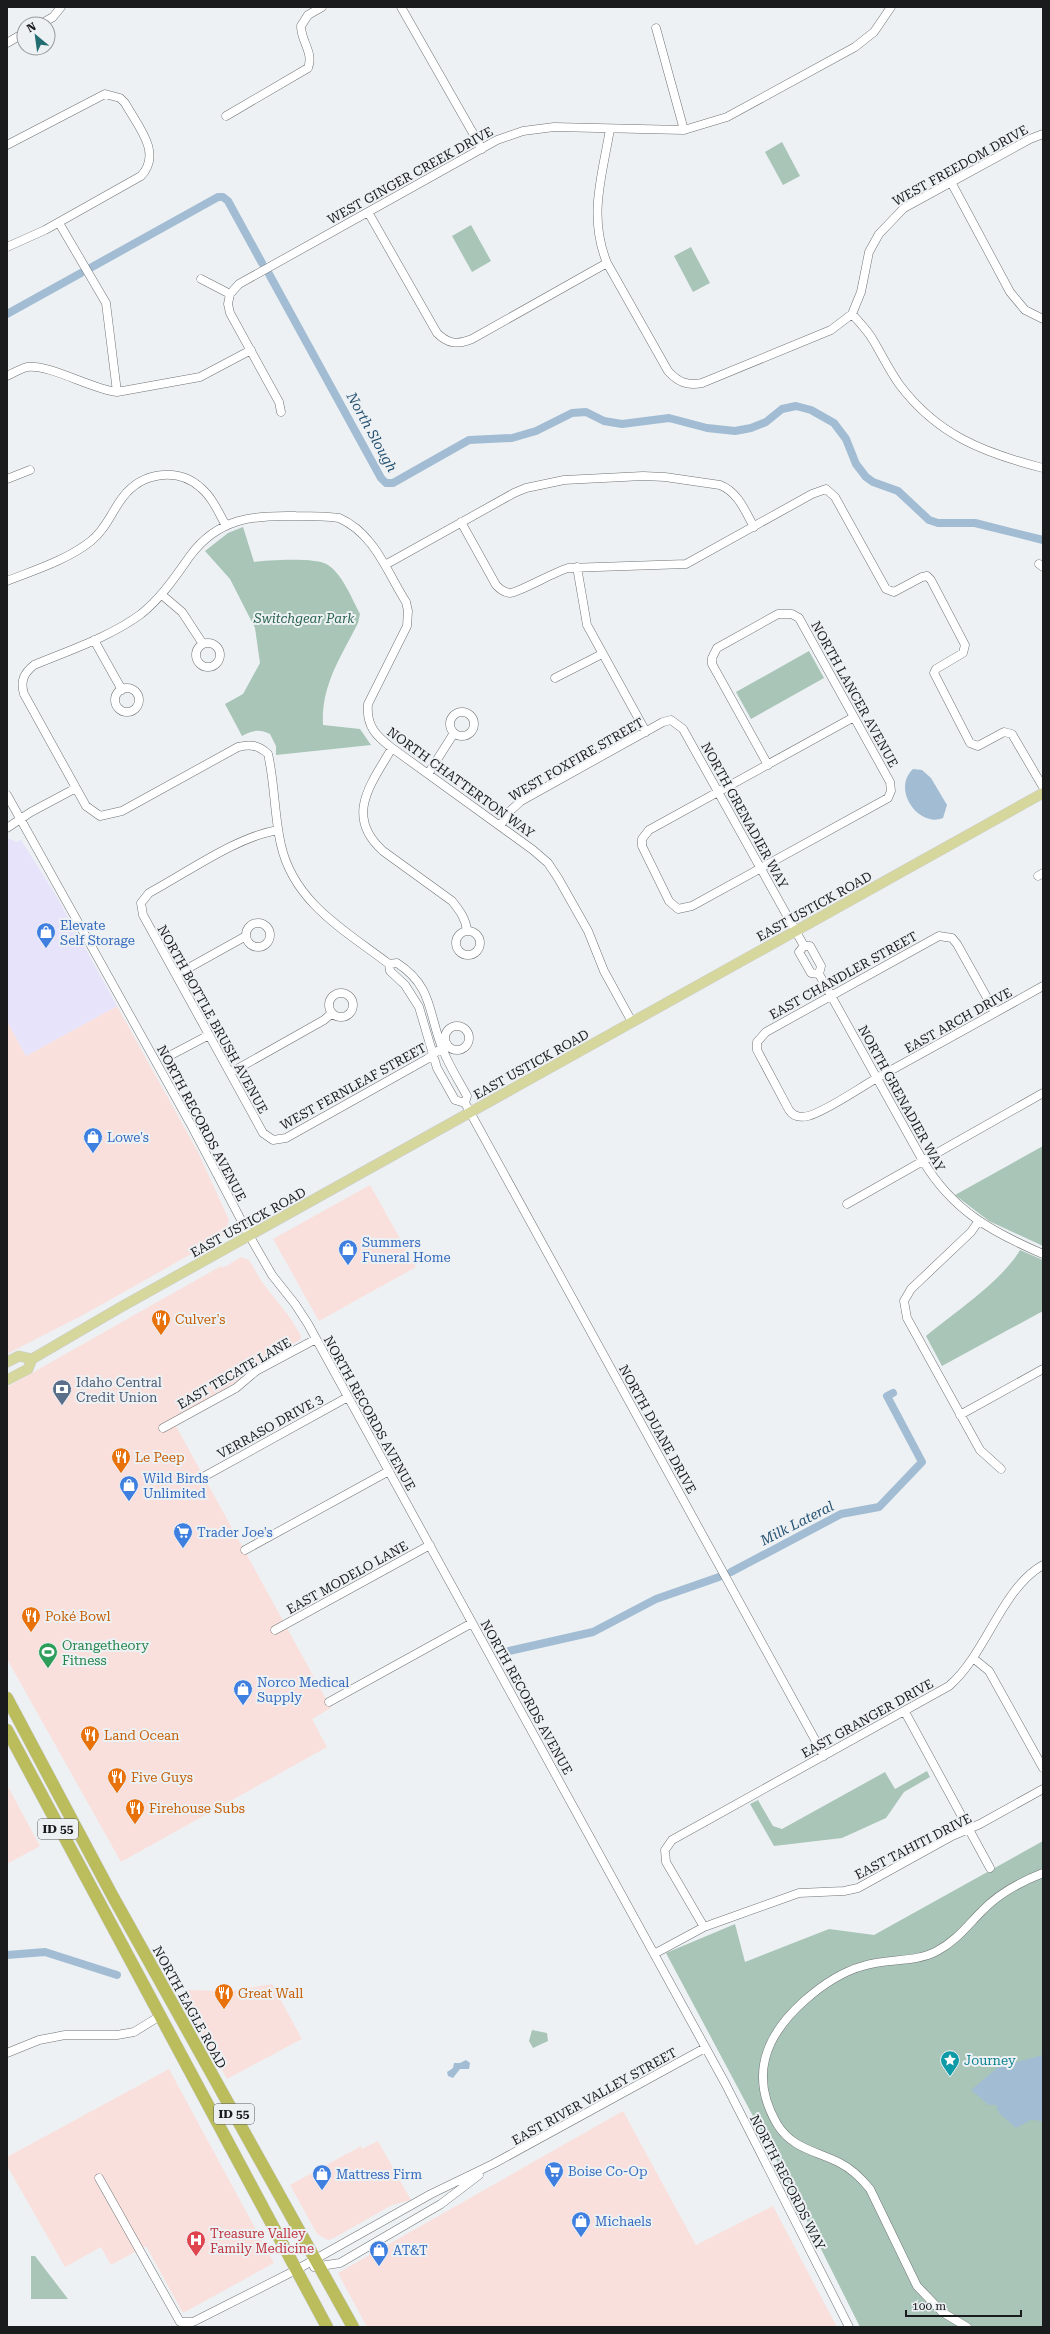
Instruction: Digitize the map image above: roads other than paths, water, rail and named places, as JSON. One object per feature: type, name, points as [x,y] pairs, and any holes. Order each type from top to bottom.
[{"type":"highway","name":"NORTH EAGLE ROAD","points":[[7,1698],[112,1895],[354,2327]]},
{"type":"highway","points":[[9,1735],[18,1739],[44,1786],[53,1786]]},
{"type":"highway","name":"ID 55","points":[[9,1735],[44,1803],[160,2016],[326,2327]]},
{"type":"highway","points":[[44,1803],[57,1808],[102,1892],[112,1895]]},
{"type":"main road","name":"EAST USTICK ROAD","points":[[7,1380],[28,1369],[32,1359],[249,1235],[1043,793]]},
{"type":"main road","name":"EAST USTICK ROAD","points":[[7,1362],[19,1356],[32,1359]]},
{"type":"street","points":[[54,16],[61,7]]},
{"type":"street","points":[[226,116],[308,68],[310,56],[302,38],[301,26],[308,15],[322,7]]},
{"type":"street","points":[[401,7],[482,148]]},
{"type":"street","name":"WEST GINGER CREEK DRIVE","points":[[230,294],[239,284],[497,140],[523,131],[554,127],[684,130],[727,116],[855,47],[874,32],[891,7]]},
{"type":"street","points":[[656,28],[684,130]]},
{"type":"street","points":[[7,43],[16,38]]},
{"type":"street","points":[[7,145],[98,96],[113,95],[125,103],[149,146],[151,155],[150,164],[141,176],[59,223],[7,247]]},
{"type":"street","points":[[610,129],[598,201],[597,223],[600,245],[607,263],[668,371],[675,378],[684,384],[702,383],[831,330],[852,314],[872,338],[899,384],[917,404],[944,428],[973,446],[1043,468]]},
{"type":"street","name":"WEST FREEDOM DRIVE","points":[[852,314],[861,292],[869,252],[879,234],[894,216],[904,208],[951,182],[1030,139],[1043,134]]},
{"type":"street","points":[[951,182],[1010,292],[1025,310],[1043,319]]},
{"type":"street","points":[[368,212],[437,333],[444,340],[452,343],[461,344],[472,340],[607,263]]},
{"type":"street","points":[[59,223],[106,303],[117,392]]},
{"type":"street","points":[[201,279],[230,294],[228,304],[230,313],[280,402],[281,412]]},
{"type":"street","points":[[7,376],[27,367],[42,368],[104,391],[117,392],[200,377],[251,350]]},
{"type":"street","points":[[7,479],[30,470]]},
{"type":"street","points":[[7,581],[83,547],[103,529],[132,487],[158,475],[182,477],[201,488],[208,494],[226,526]]},
{"type":"street","points":[[385,565],[461,522],[526,488],[564,480],[656,476],[720,485],[730,489],[737,496],[754,527]]},
{"type":"street","points":[[461,522],[496,585],[502,591],[511,593],[551,573],[577,567],[686,564],[812,494],[826,489],[835,497],[886,589],[894,592],[922,577],[927,576],[931,580],[965,645],[963,653],[936,669],[934,673],[970,743],[978,746],[1004,732],[1012,734],[1043,787]]},
{"type":"street","name":"NORTH CHATTERTON WAY","points":[[76,788],[24,694],[23,678],[34,665],[94,640],[132,620],[162,595],[200,544],[226,526],[260,516],[339,518],[347,521],[370,542],[406,602],[408,611],[407,626],[371,696],[367,714],[370,727],[375,735],[392,748],[537,853],[554,871],[588,931],[604,970],[632,1022]]},
{"type":"street","points":[[577,567],[587,625],[646,732]]},
{"type":"street","points":[[162,595],[182,612],[203,644]]},
{"type":"street","name":"NORTH LANCER AVENUE","points":[[761,868],[888,798],[891,791],[890,782],[799,618],[792,614],[778,614],[717,648],[712,658],[712,664],[768,764]]},
{"type":"street","points":[[94,640],[122,690]]},
{"type":"street","points":[[554,678],[602,654]]},
{"type":"street","points":[[761,868],[692,906],[678,909],[669,901],[642,846],[642,839],[649,830],[854,717]]},
{"type":"street","name":"WEST FOXFIRE STREET","points":[[500,826],[510,812],[521,801],[662,722],[671,720]]},
{"type":"street","name":"NORTH GRENADIER WAY","points":[[671,720],[683,729],[804,946]]},
{"type":"street","points":[[428,774],[454,733]]},
{"type":"street","points":[[7,828],[76,788],[86,806],[100,816],[122,811],[238,747],[249,744],[260,747],[268,754],[271,765],[278,830],[289,869],[310,901],[329,919],[389,964],[397,963],[421,987],[467,1096],[465,1103],[455,1100],[437,1068],[418,1007],[405,985],[390,971],[389,964]]},
{"type":"street","points":[[392,748],[368,790],[363,806],[362,816],[366,830],[373,842],[383,851],[452,901],[466,924],[467,931]]},
{"type":"street","name":"NORTH RECORDS AVENUE","points":[[7,795],[129,1012],[249,1235],[272,1275],[296,1304],[316,1339],[706,2048]]},
{"type":"street","name":"NORTH BOTTLE BRUSH AVENUE","points":[[274,1140],[263,1133],[143,915],[141,903],[149,893],[246,839],[278,830]]},
{"type":"street","name":"EAST CHANDLER STREET","points":[[799,1116],[792,1114],[784,1103],[759,1057],[757,1042],[766,1032],[931,939],[946,935],[952,938],[957,944],[995,1012]]},
{"type":"street","points":[[176,975],[246,936]]},
{"type":"street","name":"NORTH GRENADIER WAY","points":[[804,946],[799,952],[811,973],[819,974]]},
{"type":"street","name":"NORTH GRENADIER WAY","points":[[804,946],[810,946],[814,952],[821,966],[819,974],[923,1162],[941,1188],[962,1210],[978,1222],[1043,1254]]},
{"type":"street","name":"EAST ARCH DRIVE","points":[[799,1116],[809,1116],[1043,986]]},
{"type":"street","points":[[230,1073],[324,1020],[332,1013]]},
{"type":"street","points":[[173,1054],[209,1035]]},
{"type":"street","name":"WEST FERNLEAF STREET","points":[[274,1140],[286,1138],[445,1046]]},
{"type":"street","points":[[847,1204],[1043,1093]]},
{"type":"street","name":"NORTH DUANE DRIVE","points":[[465,1103],[824,1756]]},
{"type":"street","points":[[978,1222],[971,1232],[911,1289],[904,1301],[907,1318],[980,1450],[1001,1469]]},
{"type":"street","name":"EAST TECATE LANE","points":[[163,1428],[236,1388],[256,1371],[316,1339]]},
{"type":"street","points":[[960,1415],[1043,1369]]},
{"type":"street","name":"VERRASO DRIVE 3","points":[[205,1476],[348,1397]]},
{"type":"street","points":[[245,1550],[389,1472]]},
{"type":"street","name":"EAST MODELO LANE","points":[[276,1630],[430,1545]]},
{"type":"street","name":"EAST GRANGER DRIVE","points":[[704,1928],[666,1862],[665,1850],[672,1840],[905,1712],[949,1686],[961,1675],[973,1658],[1026,1576],[1043,1565]]},
{"type":"street","points":[[329,1702],[472,1623]]},
{"type":"street","points":[[973,1658],[989,1671],[1043,1768]]},
{"type":"street","points":[[905,1712],[990,1868]]},
{"type":"street","name":"EAST TAHITI DRIVE","points":[[654,1954],[704,1928],[799,1893],[851,1890],[1043,1789]]},
{"type":"street","points":[[967,2327],[942,2312],[917,2286],[870,2189],[860,2177],[841,2163],[804,2150],[791,2140],[778,2126],[769,2107],[764,2083],[764,2060],[772,2038],[795,2009],[819,1988],[863,1966],[932,1954],[949,1945],[982,1910],[1006,1891],[1043,1873]]},
{"type":"street","points":[[7,2053],[39,2040],[64,2035],[117,2035],[134,2032],[160,2016]]},
{"type":"street","name":"EAST RIVER VALLEY STREET","points":[[99,2178],[180,2322],[193,2322],[296,2270],[318,2262],[431,2194],[493,2164],[706,2048]]},
{"type":"street","name":"NORTH RECORDS WAY","points":[[706,2048],[849,2327]]},
{"type":"street","name":"EAST RIVER VALLEY STREET","points":[[318,2262],[340,2263],[441,2204],[493,2164]]},
{"type":"water","points":[[913,769],[922,770],[931,778],[947,805],[943,818],[934,820],[925,818],[911,805],[906,796],[905,787],[907,778]]},
{"type":"water","points":[[1043,2055],[1043,2121],[1031,2120],[1016,2128],[999,2113],[996,2105],[989,2105],[971,2090],[998,2067]]},
{"type":"water","points":[[466,2060],[470,2063],[469,2069],[460,2069],[453,2078],[448,2076],[447,2072],[453,2068],[454,2063],[460,2063]]},
{"type":"waterway","name":"North Slough","points":[[92,267],[218,197],[223,197],[228,201],[262,263]]},
{"type":"waterway","name":"North Slough","points":[[7,314],[81,273]]},
{"type":"waterway","name":"North Slough","points":[[269,274],[381,478],[386,483],[393,483],[469,440],[512,438],[536,431],[572,413],[586,412],[604,421],[622,424],[669,418],[707,428],[735,431],[751,428],[766,422],[782,409],[796,406],[811,410],[834,423],[846,439],[856,464],[866,477],[873,482],[898,491],[929,520],[938,523],[975,523],[1043,540]]},
{"type":"waterway","name":"Milk Lateral","points":[[731,1572],[841,1514],[879,1507],[922,1462],[887,1396],[893,1393]]},
{"type":"waterway","name":"Milk Lateral","points":[[509,1651],[593,1632],[656,1599],[719,1577]]},
{"type":"waterway","points":[[7,1955],[45,1952],[117,1975]]},
{"type":"place","name":"Elevate Self Storage","points":[[46,949]]},
{"type":"place","name":"Lowe's","points":[[93,1154]]},
{"type":"place","name":"Summers Funeral Home","points":[[348,1266]]},
{"type":"place","name":"Culver's","points":[[161,1336]]},
{"type":"place","name":"Idaho Central Credit Union","points":[[62,1406]]},
{"type":"place","name":"Le Peep","points":[[121,1474]]},
{"type":"place","name":"Wild Birds Unlimited","points":[[129,1502]]},
{"type":"place","name":"Trader Joe's","points":[[183,1549]]},
{"type":"place","name":"Poké Bowl","points":[[31,1633]]},
{"type":"place","name":"Orangetheory Fitness","points":[[48,1669]]},
{"type":"place","name":"Norco Medical Supply","points":[[243,1706]]},
{"type":"place","name":"Land Ocean","points":[[90,1752]]},
{"type":"place","name":"Five Guys","points":[[117,1794]]},
{"type":"place","name":"Firehouse Subs","points":[[135,1825]]},
{"type":"place","name":"Great Wall","points":[[224,2010]]},
{"type":"place","name":"Journey","points":[[950,2077]]},
{"type":"place","name":"Boise Co-Op","points":[[554,2188]]},
{"type":"place","name":"Mattress Firm","points":[[322,2191]]},
{"type":"place","name":"Michaels","points":[[581,2238]]},
{"type":"place","name":"Treasure Valley Family Medicine","points":[[196,2257]]},
{"type":"place","name":"AT&T","points":[[379,2267]]},
{"type":"park label","name":"Switchgear Park","points":[[304,618]]}]
